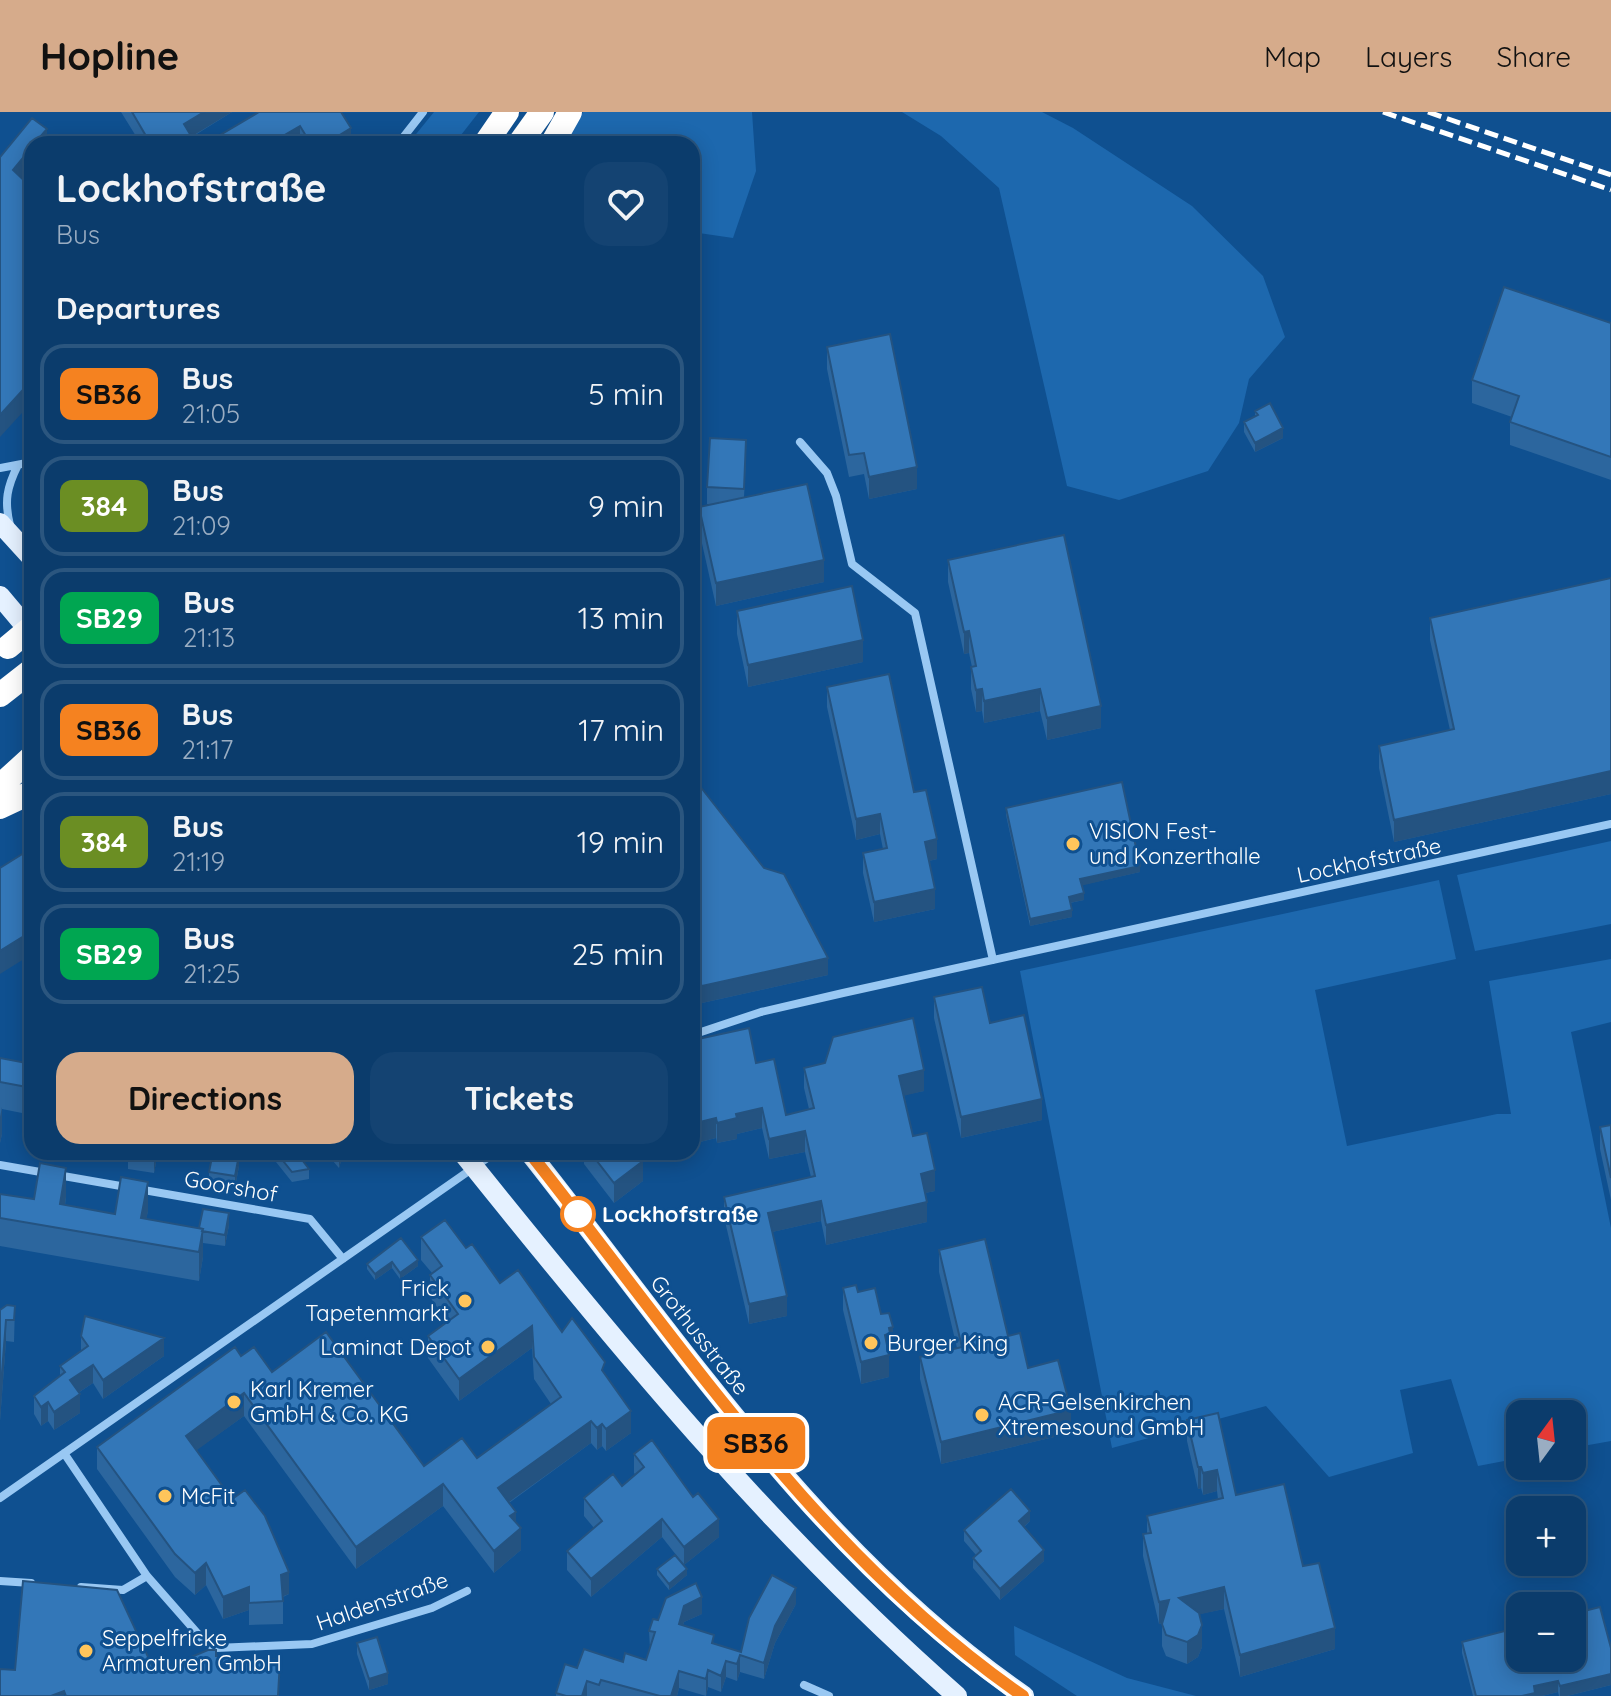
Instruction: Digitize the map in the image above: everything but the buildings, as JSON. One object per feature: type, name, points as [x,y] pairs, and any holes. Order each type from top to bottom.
[{"type":"highway","points":[[490,136],[507,112]]},
{"type":"highway","points":[[525,136],[542,112]]},
{"type":"highway","points":[[556,136],[570,112]]},
{"type":"highway","points":[[4,650],[24,634]]},
{"type":"highway","points":[[0,695],[24,676]]},
{"type":"highway","points":[[0,786],[24,764]]},
{"type":"highway","points":[[0,807],[24,796]]},
{"type":"main road","points":[[6,530],[24,549]]},
{"type":"main road","points":[[0,596],[24,624]]},
{"type":"main road","points":[[468,1160],[590,1312],[706,1448],[856,1606],[957,1696]]},
{"type":"main road","name":"Grothusstraße","points":[[535,1160],[722,1403],[797,1491],[887,1584],[1024,1696]]},
{"type":"street","points":[[404,136],[423,112]]},
{"type":"street","points":[[800,442],[827,473],[836,496],[852,564],[915,613],[993,960]]},
{"type":"street","points":[[0,468],[24,464]]},
{"type":"street","points":[[6,530],[7,486],[18,465]]},
{"type":"street","name":"Lockhofstraße","points":[[700,1032],[761,1012],[1611,824]]},
{"type":"street","points":[[0,1498],[343,1259],[466,1160]]},
{"type":"street","name":"Goorshof","points":[[0,1165],[310,1219],[343,1259]]},
{"type":"street","name":"Haldenstraße","points":[[64,1453],[147,1576],[205,1642],[216,1648],[312,1644],[432,1608],[467,1591]]},
{"type":"street","points":[[77,1587],[123,1590],[147,1576]]},
{"type":"street","points":[[0,1581],[46,1584]]},
{"type":"street","points":[[804,1685],[829,1696]]},
{"type":"shaded area","points":[[434,112],[479,112],[460,136],[414,136]]},
{"type":"shaded area","points":[[583,112],[752,112],[756,171],[733,238],[700,233],[700,136],[568,136]]},
{"type":"shaded area","points":[[902,112],[1042,112],[1073,128],[1192,206],[1263,276],[1285,337],[1249,379],[1239,423],[1208,471],[1119,500],[1067,486],[999,188],[941,136]]},
{"type":"shaded area","points":[[1611,841],[1611,924],[1475,951],[1457,875]]},
{"type":"shaded area","points":[[1439,880],[1456,959],[1315,990],[1347,1146],[1497,1114],[1511,1114],[1489,981],[1611,959],[1611,1022],[1571,1032],[1611,1228],[1611,1441],[1586,1445],[1586,1400],[1506,1400],[1506,1461],[1478,1466],[1451,1379],[1400,1390],[1413,1453],[1329,1477],[1266,1406],[1112,1448],[1020,971]]},
{"type":"shaded area","points":[[1014,1626],[1127,1678],[1196,1696],[1077,1696],[1015,1655]]},
{"type":"railway","points":[[1383,112],[1611,190]]},
{"type":"railway","points":[[1428,112],[1611,175]]},
{"type":"bus line","name":"SB36","points":[[535,1160],[722,1403],[797,1491],[887,1584],[1023,1696]]},
{"type":"place","name":"VISION Fest- und Konzerthalle","points":[[1073,844]]},
{"type":"place","name":"Lockhofstraße","points":[[578,1214]]},
{"type":"place","name":"Frick Tapetenmarkt","points":[[465,1301]]},
{"type":"place","name":"Burger King","points":[[871,1343]]},
{"type":"place","name":"Laminat Depot","points":[[488,1347]]},
{"type":"place","name":"Karl Kremer GmbH & Co. KG","points":[[234,1402]]},
{"type":"place","name":"ACR-Gelsenkirchen Xtremesound GmbH","points":[[982,1415]]},
{"type":"place","name":"McFit","points":[[165,1496]]},
{"type":"place","name":"Seppelfricke Armaturen GmbH","points":[[86,1651]]}]
